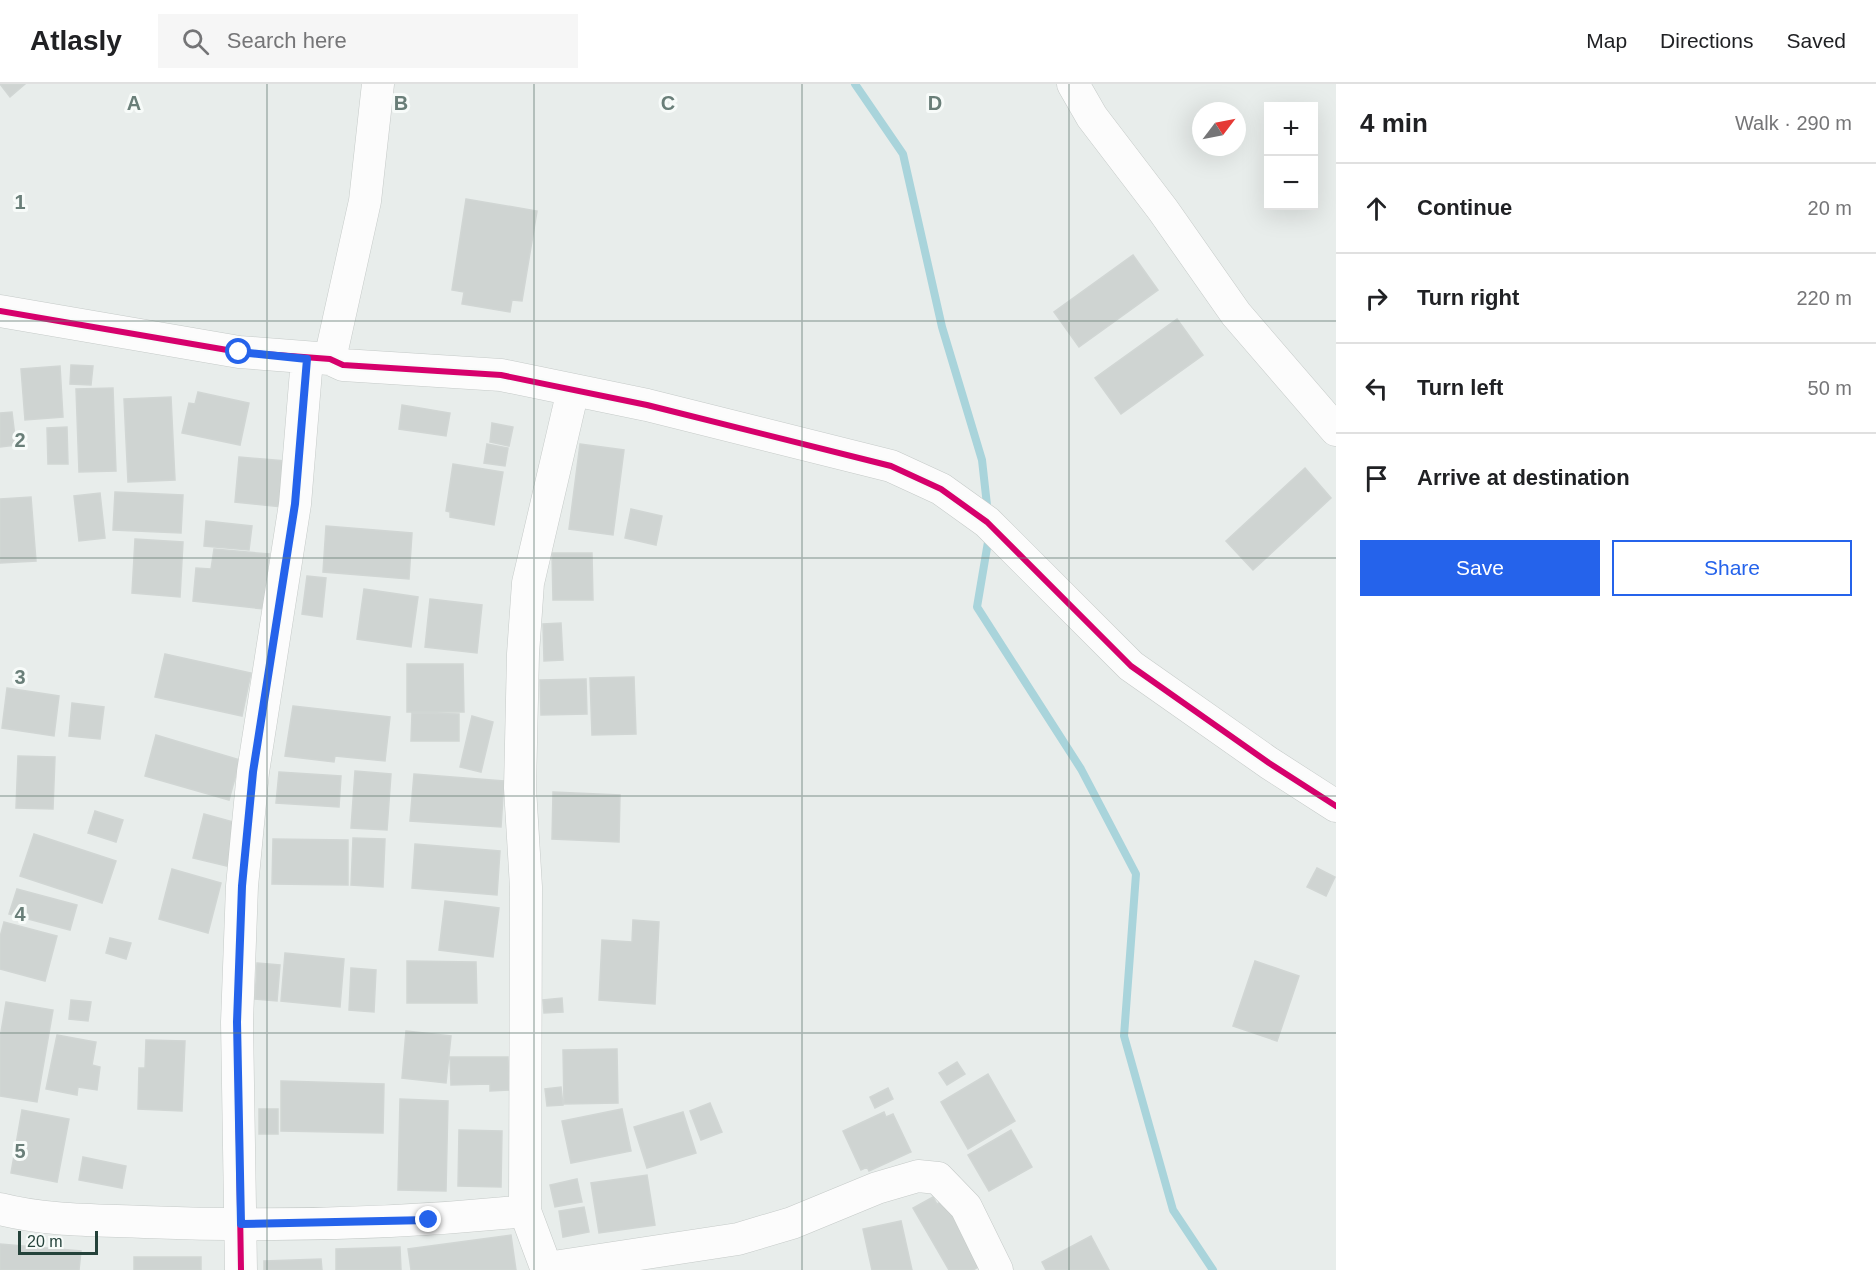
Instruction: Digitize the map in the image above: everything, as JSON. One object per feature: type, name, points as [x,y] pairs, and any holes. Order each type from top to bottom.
[{"type":"street","points":[[241,1270],[237,1022],[242,886],[253,772],[318,359],[365,201],[378,84]]},
{"type":"street","points":[[1072,84],[1092,117],[1163,210],[1236,314],[1336,430]]},
{"type":"street","points":[[0,311],[239,352],[318,359],[343,365],[501,375],[669,411],[891,466],[941,489],[987,522],[1131,666],[1269,763],[1336,806]]},
{"type":"street","points":[[573,390],[528,583],[523,654],[520,788],[526,887],[525,1211],[547,1269],[708,1257],[738,1239],[792,1223],[877,1188],[918,1176],[938,1178],[966,1207],[997,1270]]},
{"type":"street","points":[[0,1209],[34,1217],[241,1224],[429,1220],[525,1211]]},
{"type":"building","points":[[0,84],[25,84],[10,97]]},
{"type":"building","points":[[466,199],[537,211],[522,301],[512,300],[510,312],[462,304],[464,292],[452,290]]},
{"type":"building","points":[[1133,255],[1158,290],[1079,347],[1054,312]]},
{"type":"building","points":[[1177,319],[1203,355],[1121,414],[1095,378]]},
{"type":"building","points":[[71,365],[93,366],[91,385],[70,384]]},
{"type":"building","points":[[60,366],[63,417],[25,420],[21,369]]},
{"type":"building","points":[[113,388],[116,471],[79,472],[76,389]]},
{"type":"building","points":[[198,392],[249,403],[240,445],[182,433],[189,403],[195,404]]},
{"type":"building","points":[[171,397],[175,480],[128,482],[124,399]]},
{"type":"building","points":[[402,405],[450,413],[446,436],[399,429]]},
{"type":"building","points":[[12,412],[16,445],[0,447],[0,413]]},
{"type":"building","points":[[492,423],[513,427],[509,446],[490,442]]},
{"type":"building","points":[[67,427],[68,464],[48,464],[47,428]]},
{"type":"building","points":[[487,444],[508,448],[505,466],[484,463]]},
{"type":"building","points":[[580,444],[624,450],[613,535],[569,529]]},
{"type":"building","points":[[239,457],[286,461],[282,507],[235,502]]},
{"type":"building","points":[[453,464],[503,472],[494,525],[450,517],[450,512],[446,511]]},
{"type":"building","points":[[1305,468],[1331,498],[1253,570],[1226,541]]},
{"type":"building","points":[[115,492],[183,495],[181,533],[113,530]]},
{"type":"building","points":[[100,493],[105,538],[79,541],[74,496]]},
{"type":"building","points":[[31,497],[36,561],[0,563],[0,499]]},
{"type":"building","points":[[631,509],[662,516],[656,545],[625,538]]},
{"type":"building","points":[[206,521],[252,526],[249,550],[204,546]]},
{"type":"building","points":[[326,526],[412,533],[409,579],[323,572]]},
{"type":"building","points":[[135,539],[183,542],[180,597],[132,593]]},
{"type":"building","points":[[214,549],[269,554],[264,609],[193,601],[196,568],[211,569]]},
{"type":"building","points":[[552,553],[592,553],[593,600],[553,600]]},
{"type":"building","points":[[307,576],[326,578],[322,617],[302,614]]},
{"type":"building","points":[[364,589],[418,597],[411,647],[357,639]]},
{"type":"building","points":[[430,599],[482,605],[477,653],[425,647]]},
{"type":"building","points":[[561,623],[563,660],[544,661],[543,624]]},
{"type":"building","points":[[165,654],[251,673],[242,716],[155,697]]},
{"type":"building","points":[[407,664],[463,664],[464,712],[407,712]]},
{"type":"building","points":[[634,677],[636,734],[592,735],[590,678]]},
{"type":"building","points":[[586,679],[587,714],[541,715],[540,680]]},
{"type":"building","points":[[7,688],[59,696],[54,736],[2,728]]},
{"type":"building","points":[[72,703],[104,707],[100,739],[69,736]]},
{"type":"building","points":[[293,706],[390,717],[385,761],[335,756],[334,762],[285,756]]},
{"type":"building","points":[[412,713],[459,714],[459,741],[411,741]]},
{"type":"building","points":[[472,716],[493,722],[481,772],[460,767]]},
{"type":"building","points":[[156,735],[240,760],[229,800],[145,776]]},
{"type":"building","points":[[18,756],[55,757],[53,809],[16,808]]},
{"type":"building","points":[[355,771],[391,774],[387,830],[351,828]]},
{"type":"building","points":[[279,772],[341,776],[339,807],[276,803]]},
{"type":"building","points":[[414,774],[504,781],[501,827],[410,821]]},
{"type":"building","points":[[553,792],[620,795],[619,842],[552,839]]},
{"type":"building","points":[[95,811],[123,820],[116,842],[88,833]]},
{"type":"building","points":[[204,814],[237,823],[227,866],[193,858]]},
{"type":"building","points":[[34,834],[116,861],[102,903],[20,876]]},
{"type":"building","points":[[353,838],[385,839],[383,887],[351,885]]},
{"type":"building","points":[[273,839],[348,840],[348,885],[272,884]]},
{"type":"building","points":[[415,844],[500,851],[497,895],[412,888]]},
{"type":"building","points":[[1317,868],[1335,877],[1326,896],[1307,887]]},
{"type":"building","points":[[172,869],[221,883],[208,933],[159,919]]},
{"type":"building","points":[[17,889],[77,905],[70,930],[9,914]]},
{"type":"building","points":[[445,901],[499,908],[493,957],[439,950]]},
{"type":"building","points":[[633,920],[659,922],[655,1004],[599,1000],[602,940],[632,942]]},
{"type":"building","points":[[4,922],[57,936],[45,981],[0,969],[0,937]]},
{"type":"building","points":[[110,938],[131,943],[126,959],[106,953]]},
{"type":"building","points":[[285,953],[344,959],[340,1007],[281,1001]]},
{"type":"building","points":[[407,961],[476,962],[477,1003],[407,1003]]},
{"type":"building","points":[[1255,961],[1299,976],[1277,1041],[1233,1026]]},
{"type":"building","points":[[257,963],[280,965],[277,1001],[255,999]]},
{"type":"building","points":[[351,968],[376,970],[374,1012],[349,1010]]},
{"type":"building","points":[[562,998],[563,1012],[544,1013],[543,1000]]},
{"type":"building","points":[[71,1000],[91,1002],[88,1021],[69,1019]]},
{"type":"building","points":[[6,1002],[53,1010],[37,1102],[0,1096],[0,1038]]},
{"type":"building","points":[[406,1031],[451,1036],[446,1083],[402,1078]]},
{"type":"building","points":[[57,1035],[96,1042],[92,1065],[100,1067],[97,1090],[78,1087],[77,1095],[46,1089]]},
{"type":"building","points":[[146,1040],[185,1041],[182,1111],[138,1109],[139,1068],[145,1068]]},
{"type":"building","points":[[617,1049],[618,1103],[564,1104],[563,1050]]},
{"type":"building","points":[[450,1057],[508,1057],[509,1090],[490,1091],[490,1084],[451,1085]]},
{"type":"building","points":[[957,1062],[965,1074],[947,1085],[939,1073]]},
{"type":"building","points":[[988,1074],[1015,1121],[968,1149],[941,1102]]},
{"type":"building","points":[[281,1081],[384,1084],[383,1133],[281,1131]]},
{"type":"building","points":[[561,1087],[563,1105],[547,1106],[545,1089]]},
{"type":"building","points":[[888,1088],[893,1099],[875,1108],[870,1097]]},
{"type":"building","points":[[400,1099],[448,1101],[446,1191],[398,1190]]},
{"type":"building","points":[[710,1103],[722,1132],[701,1140],[690,1111]]},
{"type":"building","points":[[259,1109],[278,1109],[278,1134],[259,1134]]},
{"type":"building","points":[[622,1109],[631,1151],[571,1163],[562,1121]]},
{"type":"building","points":[[22,1110],[69,1119],[57,1182],[11,1173]]},
{"type":"building","points":[[683,1112],[696,1153],[647,1168],[634,1127]]},
{"type":"building","points":[[884,1112],[886,1117],[893,1114],[911,1152],[869,1171],[867,1167],[861,1170],[843,1131]]},
{"type":"building","points":[[459,1130],[502,1131],[501,1187],[458,1186]]},
{"type":"building","points":[[1011,1130],[1032,1167],[989,1191],[968,1155]]},
{"type":"building","points":[[83,1157],[126,1166],[122,1188],[79,1180]]},
{"type":"building","points":[[647,1175],[655,1225],[599,1233],[591,1183]]},
{"type":"building","points":[[577,1179],[582,1202],[555,1207],[550,1185]]},
{"type":"building","points":[[933,1197],[937,1204],[945,1200],[982,1265],[973,1270],[949,1270],[913,1208]]},
{"type":"building","points":[[584,1207],[589,1232],[563,1237],[559,1211]]},
{"type":"building","points":[[901,1221],[912,1270],[872,1270],[863,1229]]},
{"type":"building","points":[[511,1235],[516,1270],[411,1270],[408,1249]]},
{"type":"building","points":[[1091,1236],[1109,1270],[1046,1270],[1042,1262]]},
{"type":"building","points":[[0,1244],[81,1251],[79,1270],[0,1270]]},
{"type":"building","points":[[400,1247],[401,1270],[336,1270],[336,1249]]},
{"type":"building","points":[[134,1257],[201,1257],[201,1270],[134,1270]]},
{"type":"building","points":[[321,1259],[322,1270],[264,1270],[264,1261]]},
{"type":"waterway","points":[[855,84],[903,154],[942,327],[982,460],[988,514]]},
{"type":"waterway","points":[[989,536],[977,607],[1081,769],[1136,874],[1124,1036],[1173,1210],[1213,1270]]},
{"type":"cycle path","points":[[0,311],[239,352],[330,359],[343,365],[501,375],[647,405],[891,466],[941,489],[987,522],[1131,666],[1269,763],[1336,806]]},
{"type":"cycle path","points":[[241,1270],[237,1022],[242,886],[253,772],[295,504],[307,359]]},
{"type":"route","points":[[239,352],[307,359],[295,504],[253,772],[242,886],[237,1022],[241,1224],[429,1220]]}]
